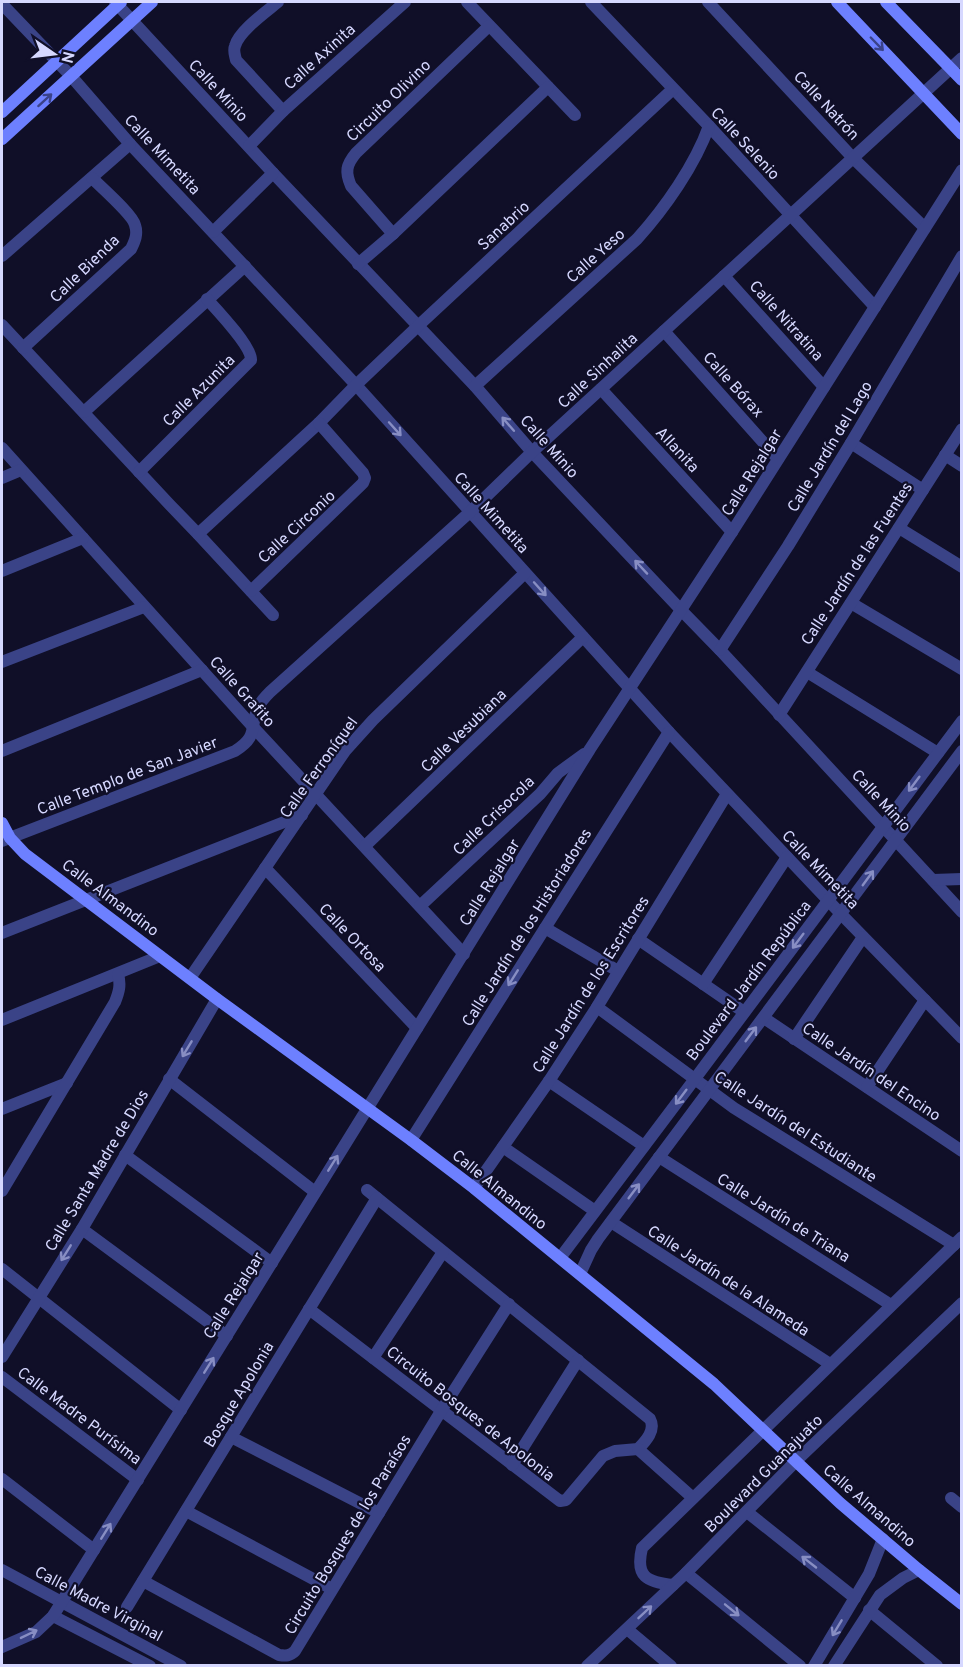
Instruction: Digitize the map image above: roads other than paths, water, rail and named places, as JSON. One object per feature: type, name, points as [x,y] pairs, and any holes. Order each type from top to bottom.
[{"type":"street","points":[[2,139],[152,2]]},
{"type":"street","name":"Calle Axinita","points":[[278,2],[241,35],[235,43],[234,52],[236,60],[283,111]]},
{"type":"street","name":"Calle Axinita","points":[[249,146],[283,111],[405,2]]},
{"type":"street","points":[[467,2],[575,115]]},
{"type":"street","name":"Calle Selenio","points":[[591,2],[875,307]]},
{"type":"street","name":"Calle Natrón","points":[[708,2],[854,158],[925,228]]},
{"type":"street","points":[[837,2],[962,134]]},
{"type":"street","points":[[2,112],[118,3]]},
{"type":"street","name":"Calle Minio","points":[[118,3],[273,173],[475,386],[532,452],[720,650],[962,912]]},
{"type":"street","points":[[891,3],[962,80]]},
{"type":"street","name":"Calle Mimetita","points":[[2,4],[356,385],[669,732],[787,858],[962,1038]]},
{"type":"street","name":"Circuito Olivino","points":[[393,234],[351,186],[346,169],[350,161],[489,26]]},
{"type":"street","name":"Calle Sinhalita","points":[[254,728],[258,708],[270,692],[470,512],[532,452],[962,58]]},
{"type":"street","points":[[358,264],[393,234],[548,87]]},
{"type":"street","name":"Sanabrio","points":[[356,385],[673,89]]},
{"type":"street","name":"Calle Yeso","points":[[475,386],[629,247],[654,220],[692,162],[708,126]]},
{"type":"street","points":[[2,256],[130,144]]},
{"type":"street","name":"Calle Rejalgar","points":[[2,1647],[36,1632],[53,1616],[590,749],[732,532],[962,170]]},
{"type":"street","points":[[213,232],[273,173]]},
{"type":"street","name":"Calle Bienda","points":[[23,348],[131,249],[134,242],[136,236],[134,221],[92,178]]},
{"type":"street","name":"Calle Jardín del Lago","points":[[720,650],[851,444],[962,256]]},
{"type":"street","points":[[84,412],[244,266]]},
{"type":"street","name":"Calle Nitratina","points":[[724,276],[824,387]]},
{"type":"street","name":"Calle Azunita","points":[[138,472],[251,360],[246,345],[207,299]]},
{"type":"street","points":[[2,325],[273,615]]},
{"type":"street","name":"Calle Bórax","points":[[664,331],[778,459]]},
{"type":"street","points":[[198,534],[319,423],[356,385]]},
{"type":"street","name":"Allanita","points":[[601,389],[732,532]]},
{"type":"street","name":"Calle Circonio","points":[[251,591],[363,483],[365,478],[363,473],[319,423]]},
{"type":"street","name":"Calle Jardín de las Fuentes","points":[[779,715],[962,429]]},
{"type":"street","points":[[851,444],[923,490]]},
{"type":"street","name":"Calle Grafito","points":[[2,448],[254,728],[464,954]]},
{"type":"street","points":[[945,455],[962,466]]},
{"type":"street","points":[[2,478],[21,470]]},
{"type":"street","points":[[899,528],[962,567]]},
{"type":"street","points":[[2,571],[82,538]]},
{"type":"street","name":"Calle Ferroníquel","points":[[190,978],[345,751],[373,720],[525,573]]},
{"type":"street","points":[[851,603],[962,669]]},
{"type":"street","points":[[2,662],[144,607]]},
{"type":"street","name":"Calle Vesubiana","points":[[365,846],[583,637]]},
{"type":"street","points":[[2,751],[202,670]]},
{"type":"street","points":[[807,672],[938,753]]},
{"type":"street","name":"Boulevard Jardín República","points":[[560,1258],[962,721]]},
{"type":"street","name":"Calle Templo de San Javier","points":[[6,840],[235,751],[244,745],[254,728]]},
{"type":"street","name":"Calle Jardín de los Historiadores","points":[[411,1140],[669,732]]},
{"type":"street","name":"Calle Crisocola","points":[[420,906],[540,794],[558,773],[590,749]]},
{"type":"street","points":[[580,1274],[591,1250],[611,1222],[896,839],[957,764],[962,751]]},
{"type":"street","name":"Calle Jardín de los Escritores","points":[[474,1188],[549,1081],[597,1007],[727,794]]},
{"type":"street","points":[[2,933],[302,815]]},
{"type":"street","name":"Calle Almandino","points":[[2,823],[6,840],[217,999],[411,1140],[580,1274],[714,1384],[840,1503],[962,1604]]},
{"type":"street","points":[[703,984],[787,858]]},
{"type":"street","name":"Calle Ortosa","points":[[265,868],[417,1028]]},
{"type":"street","points":[[933,880],[962,879]]},
{"type":"street","points":[[545,928],[618,971]]},
{"type":"street","points":[[794,1039],[863,937]]},
{"type":"street","points":[[638,939],[744,1012]]},
{"type":"street","points":[[2,1020],[160,956]]},
{"type":"street","points":[[2,1191],[115,1002],[120,991],[118,974]]},
{"type":"street","name":"Calle Santa Madre de Dios","points":[[2,1358],[82,1228],[217,999]]},
{"type":"street","points":[[867,1087],[925,1000]]},
{"type":"street","name":"Calle Jardín del Estudiante","points":[[597,1007],[709,1091],[958,1241]]},
{"type":"street","name":"Calle Jardín del Encino","points":[[764,1018],[962,1151]]},
{"type":"street","points":[[169,1079],[315,1192]]},
{"type":"street","points":[[549,1081],[644,1146]]},
{"type":"street","points":[[2,1109],[67,1083]]},
{"type":"street","points":[[503,1147],[595,1211]]},
{"type":"street","points":[[125,1155],[272,1263]]},
{"type":"street","name":"Calle Jardín de Triana","points":[[659,1157],[891,1305]]},
{"type":"street","name":"Bosque Apolonia","points":[[127,1607],[309,1309],[372,1194],[647,1416],[653,1428],[638,1449]]},
{"type":"street","name":"Calle Jardín de la Alameda","points":[[611,1222],[830,1364]]},
{"type":"street","points":[[82,1228],[226,1336]]},
{"type":"street","name":"Boulevard Guanajuato","points":[[674,1585],[645,1578],[639,1563],[642,1548],[958,1241]]},
{"type":"street","points":[[374,1358],[443,1252]]},
{"type":"street","points":[[2,1269],[181,1410]]},
{"type":"street","name":"Boulevard Guanajuato","points":[[587,1665],[674,1585],[796,1461],[962,1303]]},
{"type":"street","name":"Circuito Bosques de los Paraísos","points":[[143,1581],[279,1654],[291,1655],[509,1304]]},
{"type":"street","name":"Circuito Bosques de Apolonia","points":[[309,1309],[557,1500],[566,1500],[603,1456],[615,1451],[638,1449]]},
{"type":"street","points":[[512,1465],[578,1360]]},
{"type":"street","name":"Calle Madre Purísima","points":[[2,1377],[138,1480]]},
{"type":"street","points":[[231,1437],[379,1513]]},
{"type":"street","points":[[638,1449],[693,1498]]},
{"type":"street","points":[[2,1479],[94,1550]]},
{"type":"street","points":[[951,1498],[962,1507]]},
{"type":"street","points":[[186,1511],[332,1589]]},
{"type":"street","points":[[747,1512],[855,1598]]},
{"type":"street","points":[[814,1665],[855,1598],[883,1539]]},
{"type":"street","name":"Calle Madre Virginal","points":[[2,1570],[181,1665]]},
{"type":"street","points":[[834,1665],[880,1595],[903,1578],[919,1570]]},
{"type":"street","points":[[686,1573],[800,1665]]},
{"type":"street","points":[[864,1581],[880,1595]]},
{"type":"street","points":[[868,1610],[937,1665]]},
{"type":"street","name":"Calle Madre Virginal","points":[[53,1616],[150,1665]]},
{"type":"street","points":[[627,1629],[671,1665]]}]
